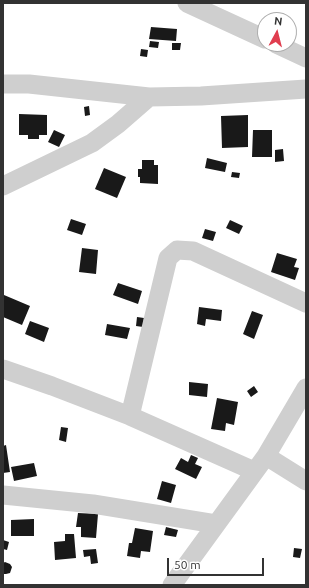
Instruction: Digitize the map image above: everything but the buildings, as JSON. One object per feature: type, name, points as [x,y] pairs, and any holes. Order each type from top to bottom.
[{"type":"street","points":[[187,3],[257,35]]},
{"type":"street","points":[[293,52],[306,58]]},
{"type":"street","points":[[3,84],[36,85],[149,97],[201,96],[306,89]]},
{"type":"street","points":[[3,186],[92,143],[118,124],[149,97]]},
{"type":"street","points":[[130,416],[168,258],[177,250],[193,251],[306,303]]},
{"type":"street","points":[[3,369],[130,416],[254,472]]},
{"type":"street","points":[[172,585],[266,456],[306,388]]},
{"type":"street","points":[[266,456],[306,481]]},
{"type":"street","points":[[3,495],[93,504],[216,524]]}]
